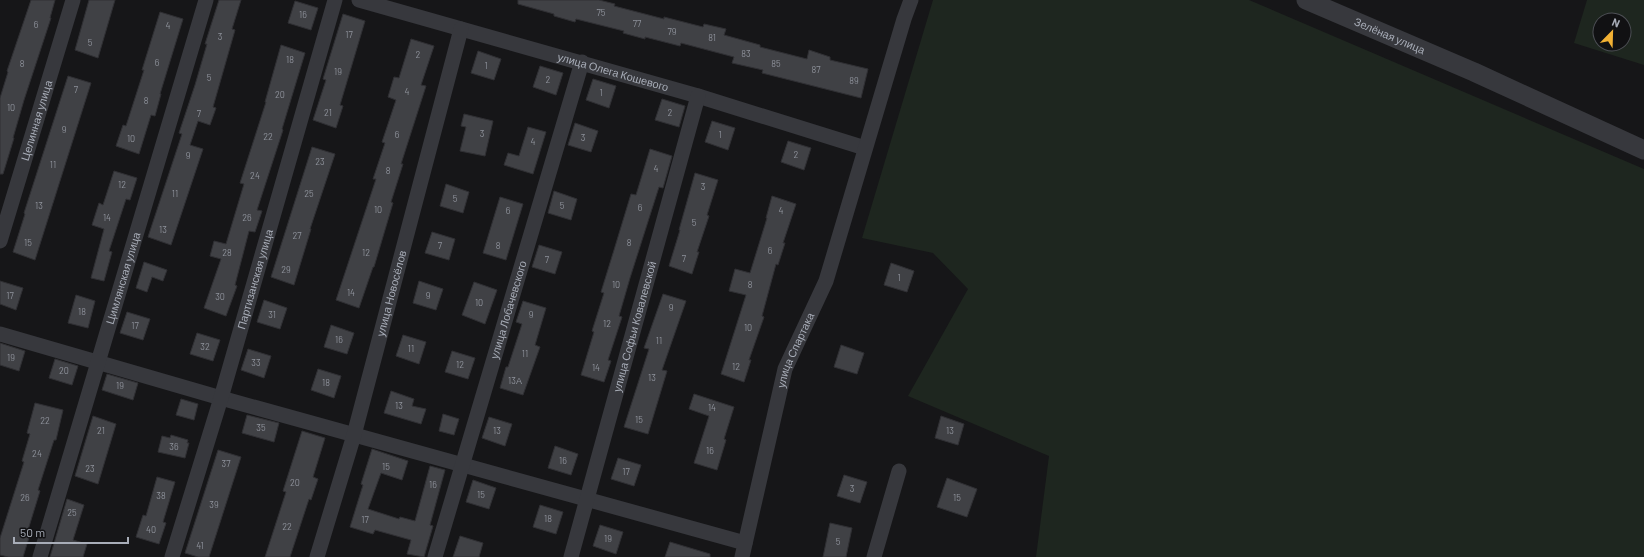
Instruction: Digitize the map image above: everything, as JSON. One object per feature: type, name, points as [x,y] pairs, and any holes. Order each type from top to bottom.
[{"type":"street","name":"Целинная улица","points":[[0,241],[73,0]]},
{"type":"street","name":"Цимлянская улица","points":[[40,557],[206,0]]},
{"type":"street","name":"Партизанская улица","points":[[172,557],[221,398],[335,0]]},
{"type":"street","name":"улица Олега Кошевого","points":[[359,0],[582,62],[865,148]]},
{"type":"street","name":"улица Спартака","points":[[744,550],[785,369],[826,281],[911,0]]},
{"type":"street","name":"Зелёная улица","points":[[1306,0],[1474,72],[1644,150]]},
{"type":"street","name":"улица Новосёлов","points":[[317,557],[354,435],[461,29]]},
{"type":"street","name":"улица Лобачевского","points":[[435,557],[582,62]]},
{"type":"street","name":"улица Софьи Ковалевской","points":[[571,557],[698,96]]},
{"type":"street","points":[[0,334],[221,398],[587,499],[744,550]]},
{"type":"street","points":[[874,557],[899,471]]},
{"type":"shaded area","points":[[933,0],[1249,0],[1644,169],[1644,557],[1036,557],[1049,456],[908,396],[968,289],[933,253],[862,238]]},
{"type":"shaded area","points":[[1587,0],[1644,0],[1644,65],[1603,52],[1632,52],[1632,12],[1592,12],[1592,49],[1574,43]]},
{"type":"building","points":[[31,0],[55,0],[51,18],[24,100],[3,174],[0,174],[0,98],[8,72],[7,71]]},
{"type":"building","points":[[89,0],[115,0],[98,58],[75,50]]},
{"type":"building","points":[[219,0],[241,0],[232,29],[235,30],[213,107],[216,108],[210,125],[198,121],[190,145],[203,149],[171,245],[148,237],[182,134],[179,133],[195,85],[207,44],[205,44]]},
{"type":"building","points":[[518,0],[599,0],[615,4],[614,6],[664,19],[664,17],[703,27],[704,24],[726,29],[724,35],[760,45],[760,47],[807,59],[809,50],[830,57],[830,60],[868,69],[861,98],[762,73],[763,70],[732,63],[734,57],[681,43],[680,46],[645,37],[645,39],[623,33],[624,31],[576,19],[575,22],[554,16],[554,14],[518,4]]},
{"type":"building","points":[[295,1],[318,8],[311,30],[288,23]]},
{"type":"building","points":[[160,12],[183,19],[160,94],[155,116],[151,115],[139,154],[116,146],[123,125],[126,126],[144,70],[142,70]]},
{"type":"building","points":[[343,14],[365,21],[340,105],[343,106],[336,128],[313,120],[326,80],[323,79]]},
{"type":"building","points":[[411,39],[434,46],[421,85],[426,86],[401,164],[403,164],[391,202],[393,203],[374,267],[359,308],[336,300],[376,179],[373,179],[385,143],[382,142],[396,100],[388,97],[394,77],[399,78]]},
{"type":"building","points":[[281,45],[305,53],[282,129],[283,130],[257,210],[262,211],[255,232],[249,231],[235,285],[237,286],[226,316],[204,308],[221,259],[210,256],[214,241],[226,244],[244,184],[240,183],[266,102]]},
{"type":"building","points":[[478,51],[501,59],[494,80],[471,73]]},
{"type":"building","points":[[540,66],[563,73],[556,95],[533,87]]},
{"type":"building","points":[[68,76],[91,83],[35,260],[13,252]]},
{"type":"building","points":[[593,79],[616,86],[609,108],[586,100]]},
{"type":"building","points":[[662,99],[685,106],[679,127],[655,120]]},
{"type":"building","points":[[464,114],[493,121],[485,156],[460,151],[466,127],[461,126]]},
{"type":"building","points":[[712,121],[735,128],[728,150],[705,142]]},
{"type":"building","points":[[575,123],[598,131],[591,152],[568,145]]},
{"type":"building","points":[[528,127],[546,132],[533,174],[504,165],[508,153],[519,156]]},
{"type":"building","points":[[788,141],[811,148],[804,170],[781,162]]},
{"type":"building","points":[[312,147],[335,154],[310,229],[294,285],[271,277]]},
{"type":"building","points":[[650,149],[672,156],[663,188],[659,187],[630,278],[619,316],[622,317],[608,360],[611,361],[604,382],[581,375],[594,332],[592,331],[604,293],[601,292],[631,194],[636,195]]},
{"type":"building","points":[[114,171],[137,178],[130,200],[126,199],[109,251],[112,252],[104,281],[91,278],[104,229],[92,225],[99,203],[103,205]]},
{"type":"building","points":[[695,173],[718,180],[707,215],[709,216],[697,252],[699,252],[692,274],[669,266]]},
{"type":"building","points":[[446,184],[469,192],[463,213],[440,206]]},
{"type":"building","points":[[554,191],[577,199],[571,220],[548,213]]},
{"type":"building","points":[[772,196],[796,204],[783,243],[785,243],[778,265],[776,264],[762,316],[764,317],[749,360],[751,360],[744,382],[721,374],[746,295],[729,291],[735,269],[750,273],[767,218]]},
{"type":"building","points":[[500,197],[523,204],[506,260],[483,253]]},
{"type":"building","points":[[432,232],[455,239],[449,260],[425,253]]},
{"type":"building","points":[[539,245],[562,252],[555,274],[532,267]]},
{"type":"building","points":[[144,262],[167,270],[163,281],[152,277],[147,292],[136,288]]},
{"type":"building","points":[[891,263],[914,271],[907,292],[884,285]]},
{"type":"building","points":[[0,281],[23,288],[16,310],[0,304]]},
{"type":"building","points":[[419,281],[443,289],[436,310],[413,303]]},
{"type":"building","points":[[474,282],[497,290],[485,324],[462,315]]},
{"type":"building","points":[[663,294],[686,301],[662,370],[667,371],[648,434],[624,427],[649,349],[644,348]]},
{"type":"building","points":[[76,295],[95,301],[88,328],[68,323]]},
{"type":"building","points":[[264,300],[287,308],[280,329],[257,322]]},
{"type":"building","points":[[523,301],[546,308],[535,345],[540,347],[523,395],[500,388],[522,324],[516,322]]},
{"type":"building","points":[[127,312],[150,319],[143,340],[120,333]]},
{"type":"building","points":[[331,325],[354,333],[347,354],[324,347]]},
{"type":"building","points":[[197,333],[220,340],[213,361],[190,354]]},
{"type":"building","points":[[403,335],[426,342],[419,364],[396,356]]},
{"type":"building","points":[[0,343],[25,351],[19,371],[0,365]]},
{"type":"building","points":[[841,345],[864,353],[857,374],[834,367]]},
{"type":"building","points":[[248,349],[271,356],[264,378],[241,370]]},
{"type":"building","points":[[452,351],[475,358],[468,379],[445,372]]},
{"type":"building","points":[[55,359],[78,366],[72,385],[49,378]]},
{"type":"building","points":[[318,369],[341,376],[334,398],[311,390]]},
{"type":"building","points":[[107,374],[138,383],[133,400],[102,390]]},
{"type":"building","points":[[391,391],[414,399],[412,406],[426,409],[421,424],[384,413]]},
{"type":"building","points":[[694,394],[734,407],[724,439],[726,440],[717,470],[694,463],[709,416],[689,409]]},
{"type":"building","points":[[181,399],[198,404],[194,420],[176,415]]},
{"type":"building","points":[[35,403],[63,410],[56,440],[54,440],[38,490],[40,491],[28,530],[31,531],[23,557],[8,557],[0,555],[0,538],[24,462],[22,461],[30,434],[27,433]]},
{"type":"building","points":[[443,414],[459,419],[454,435],[439,431]]},
{"type":"building","points":[[247,415],[279,423],[274,442],[242,433]]},
{"type":"building","points":[[93,416],[116,424],[98,484],[75,476]]},
{"type":"building","points":[[941,416],[964,424],[958,445],[935,438]]},
{"type":"building","points":[[489,417],[512,424],[505,446],[482,438]]},
{"type":"building","points":[[302,431],[325,438],[313,477],[318,479],[311,500],[309,499],[290,557],[265,557],[286,492],[283,491]]},
{"type":"building","points":[[171,435],[188,440],[187,443],[189,443],[185,458],[158,452],[162,436],[170,438]]},
{"type":"building","points":[[555,446],[578,454],[571,475],[548,468]]},
{"type":"building","points":[[372,449],[408,461],[402,480],[381,473],[368,509],[399,519],[400,517],[415,521],[430,466],[445,470],[430,525],[433,526],[424,557],[407,554],[411,540],[375,530],[373,534],[350,527]]},
{"type":"building","points":[[218,450],[241,457],[209,557],[198,557],[185,553]]},
{"type":"building","points":[[618,458],[641,465],[634,486],[611,479]]},
{"type":"building","points":[[844,475],[867,482],[860,503],[837,496]]},
{"type":"building","points":[[157,477],[175,482],[163,522],[166,523],[159,544],[136,537],[143,515],[146,516]]},
{"type":"building","points":[[947,478],[977,489],[967,517],[937,507]]},
{"type":"building","points":[[473,480],[496,488],[489,509],[466,502]]},
{"type":"building","points":[[67,499],[84,505],[73,540],[87,544],[83,557],[50,557]]},
{"type":"building","points":[[540,505],[563,512],[556,534],[533,527]]},
{"type":"building","points":[[830,523],[852,528],[846,557],[823,557]]},
{"type":"building","points":[[600,525],[623,532],[616,554],[593,546]]},
{"type":"building","points":[[460,536],[483,543],[479,557],[453,557]]},
{"type":"building","points":[[670,542],[710,554],[710,557],[665,557]]}]
